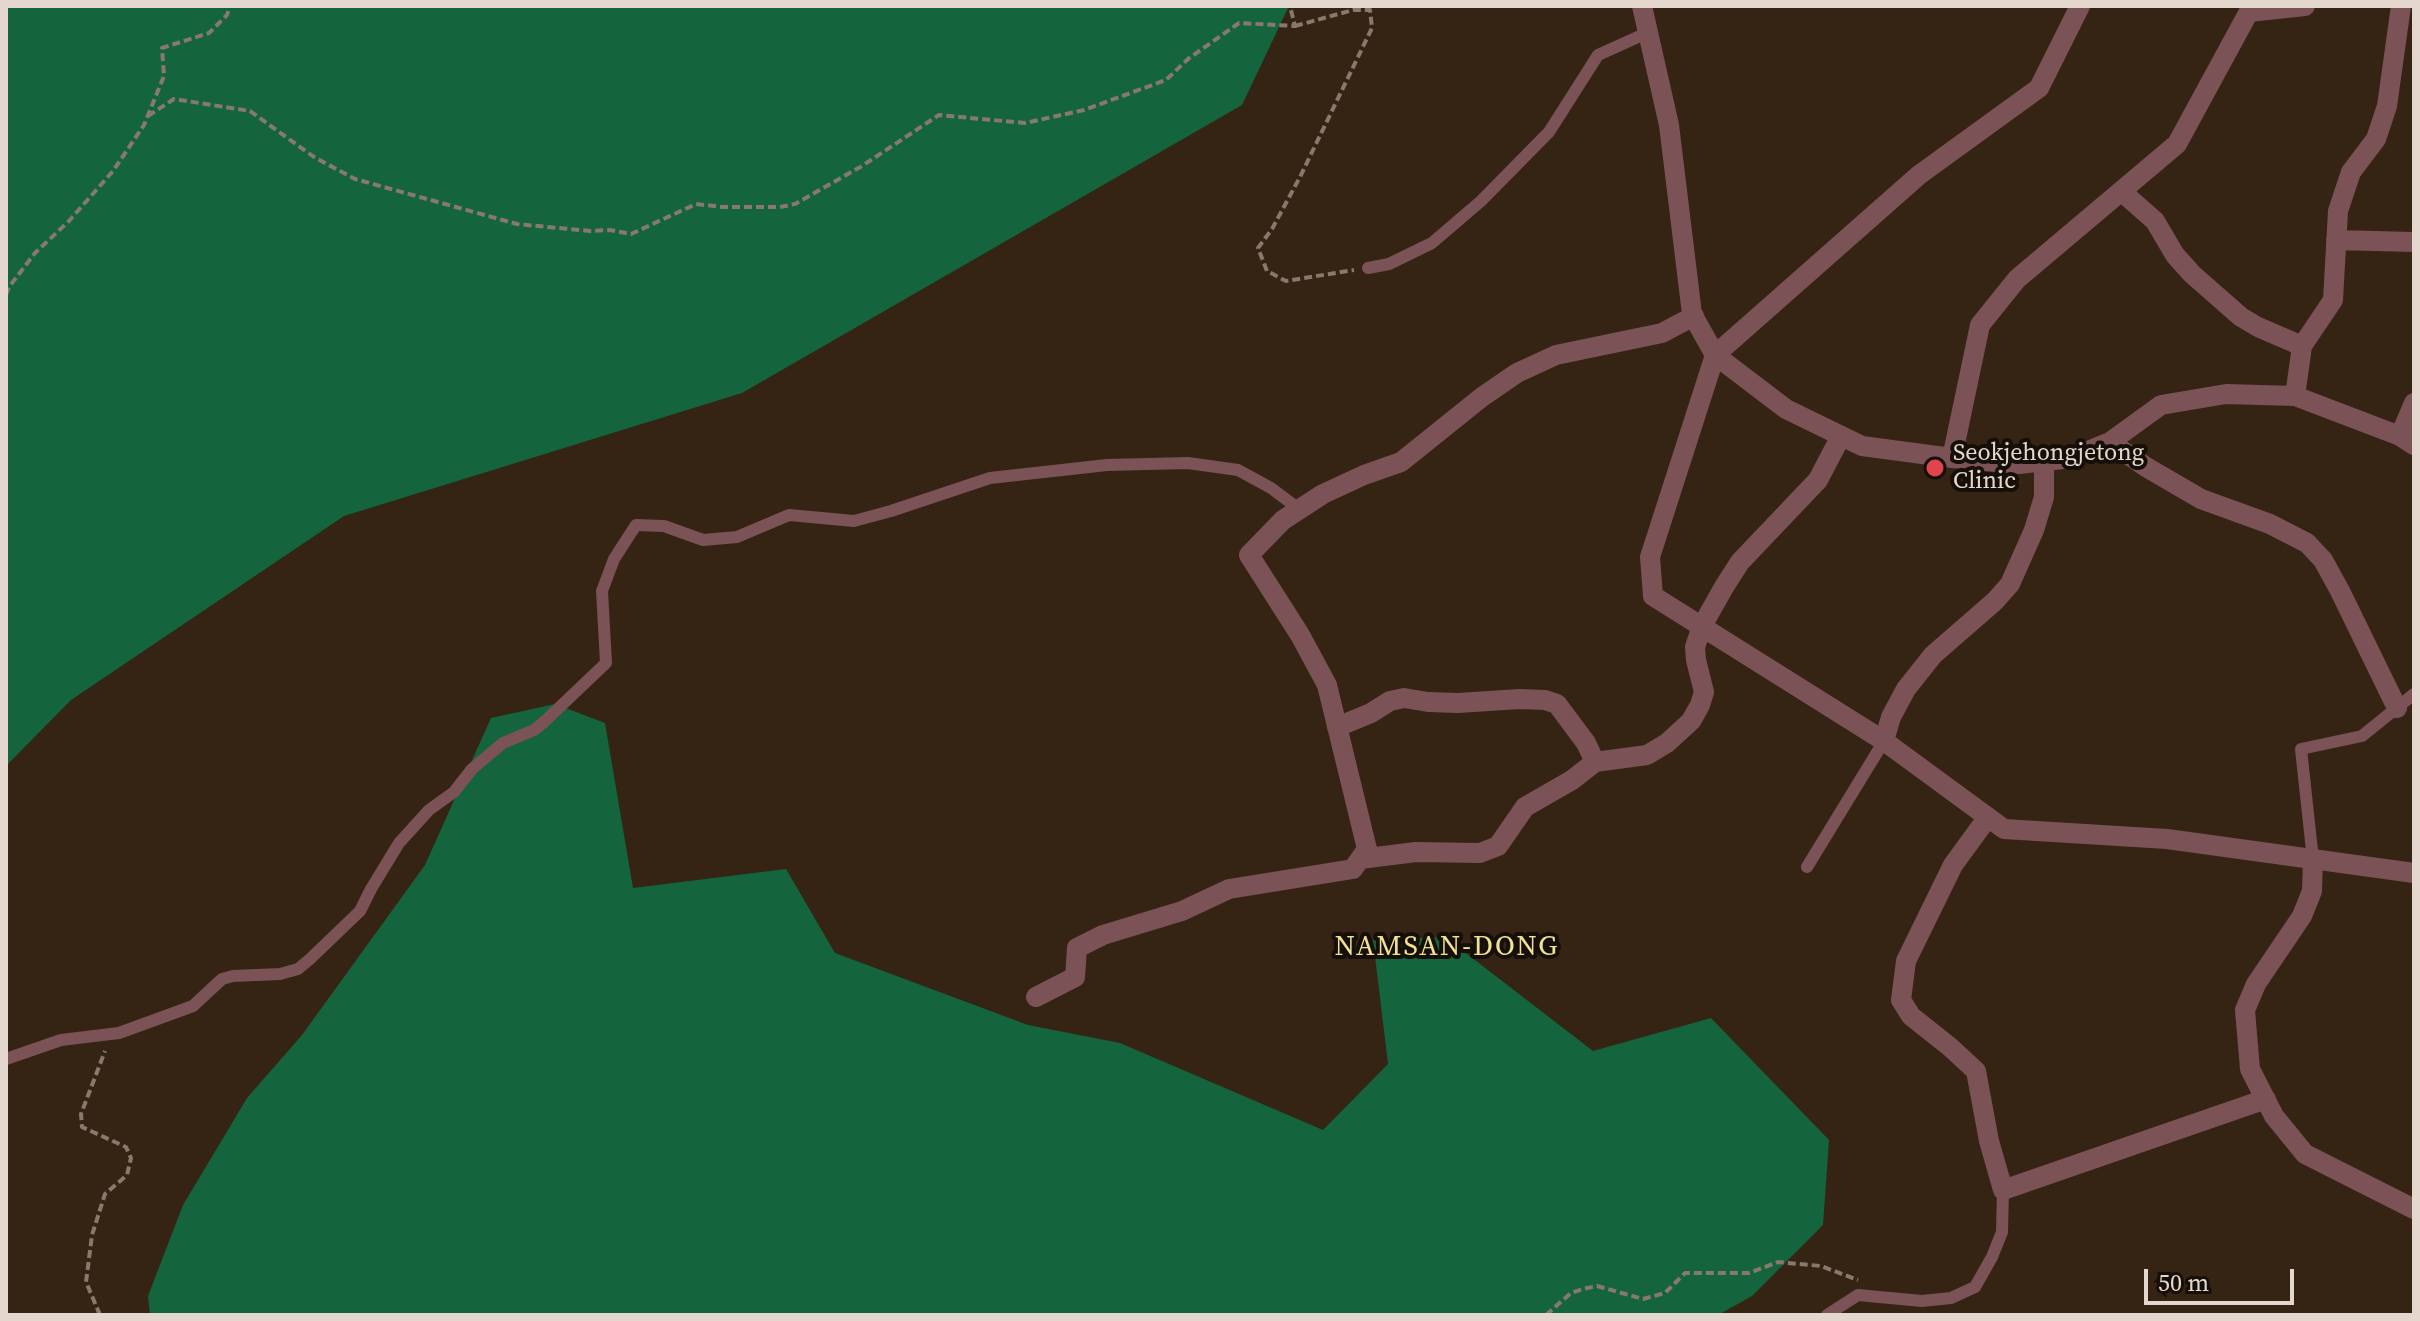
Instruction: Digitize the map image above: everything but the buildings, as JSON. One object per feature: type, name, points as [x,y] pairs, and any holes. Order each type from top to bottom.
[{"type":"street","points":[[1642,6],[1669,125],[1693,315],[1715,355],[1786,409],[1862,446],[2019,464],[2071,458],[2110,442],[2161,405],[2226,394],[2295,396],[2407,440],[2414,403]]},
{"type":"street","points":[[2080,6],[2039,88],[1919,175],[1715,355],[1650,557],[1653,596],[1884,741],[2004,829],[2167,839],[2414,873]]},
{"type":"street","points":[[1952,458],[1980,325],[2017,279],[2177,144],[2251,9],[2305,6]]},
{"type":"street","points":[[2295,396],[2302,346],[2333,300],[2338,211],[2351,172],[2376,139],[2387,106],[2401,6]]},
{"type":"street","points":[[2121,191],[2155,221],[2175,255],[2192,274],[2241,317],[2302,346]]},
{"type":"street","points":[[2336,240],[2414,242]]},
{"type":"street","points":[[1036,997],[1075,977],[1077,948],[1103,935],[1182,911],[1229,889],[1353,869],[1367,849],[1327,685],[1300,635],[1249,555],[1283,520],[1299,509],[1323,494],[1401,462],[1517,373],[1556,355],[1662,333],[1693,315]]},
{"type":"street","points":[[1360,859],[1416,852],[1480,853],[1498,846],[1525,807],[1572,780],[1595,762],[1647,755],[1667,743],[1691,721],[1704,692],[1695,647],[1702,626],[1740,562],[1818,480],[1841,436]]},
{"type":"street","points":[[2110,442],[2201,499],[2270,524],[2307,543],[2323,560],[2340,591],[2397,708]]},
{"type":"street","points":[[1884,741],[1891,717],[1906,689],[1933,655],[2010,584],[2034,530],[2044,497],[2044,461]]},
{"type":"street","points":[[1337,727],[1371,713],[1390,701],[1404,698],[1443,703],[1545,700],[1557,704],[1586,743],[1595,762]]},
{"type":"street","points":[[1988,817],[1953,865],[1906,961],[1901,1000],[1911,1016],[1976,1071],[1989,1141],[2003,1190],[2266,1099]]},
{"type":"street","points":[[2313,860],[2312,891],[2302,916],[2256,984],[2245,1010],[2250,1069],[2274,1116],[2305,1154],[2414,1209]]},
{"type":"lane","points":[[1368,268],[1389,264],[1432,243],[1481,201],[1549,132],[1598,55],[1649,32]]},
{"type":"lane","points":[[6,1059],[61,1040],[119,1033],[193,1006],[222,979],[280,974],[298,969],[310,959],[360,911],[399,843],[429,810],[454,792],[472,769],[503,743],[534,730],[544,722],[606,663],[602,591],[614,559],[636,525],[664,526],[703,540],[737,537],[789,515],[854,521],[990,478],[1107,465],[1188,463],[1238,470],[1271,488],[1299,509]]},
{"type":"lane","points":[[2313,860],[2301,749],[2362,736],[2414,694]]},
{"type":"lane","points":[[1807,867],[1884,741]]},
{"type":"lane","points":[[1827,1315],[1858,1295],[1922,1301],[1951,1298],[1975,1287],[2002,1232],[2003,1190]]},
{"type":"path","points":[[6,295],[35,253],[69,221],[113,171],[144,125],[164,76],[162,48],[209,33],[227,15],[230,6]]},
{"type":"path","points":[[1290,6],[1295,26]]},
{"type":"path","points":[[148,116],[174,99],[250,111],[314,157],[355,179],[517,224],[631,234],[696,204],[723,207],[795,204],[862,166],[939,115],[1025,123],[1084,110],[1166,80],[1188,59],[1239,23],[1295,26],[1353,10],[1370,10],[1372,28],[1300,177],[1258,248],[1267,271],[1286,281],[1368,268]]},
{"type":"path","points":[[100,1034],[106,1042],[105,1055],[81,1114],[82,1127],[126,1147],[131,1158],[127,1175],[105,1194],[92,1235],[86,1282],[100,1315]]},
{"type":"path","points":[[1546,1315],[1571,1293],[1583,1289],[1597,1286],[1643,1299],[1665,1293],[1685,1273],[1749,1273],[1778,1262],[1821,1266],[1844,1274],[1865,1284],[1876,1297]]},
{"type":"green space","points":[[6,6],[1289,6],[1242,105],[742,393],[344,516],[71,700],[6,766]]},
{"type":"green space","points":[[555,704],[605,723],[633,888],[786,869],[835,953],[1028,1025],[1120,1043],[1323,1130],[1388,1064],[1373,940],[1445,937],[1593,1051],[1711,1018],[1829,1140],[1823,1225],[1752,1296],[1718,1315],[150,1315],[148,1296],[183,1205],[247,1098],[302,1035],[425,865],[491,718]]},
{"type":"place","name":"Seokjehongjetong Clinic","points":[[1935,468]]},
{"type":"district","name":"NAMSAN-DONG","points":[[1447,948]]}]
